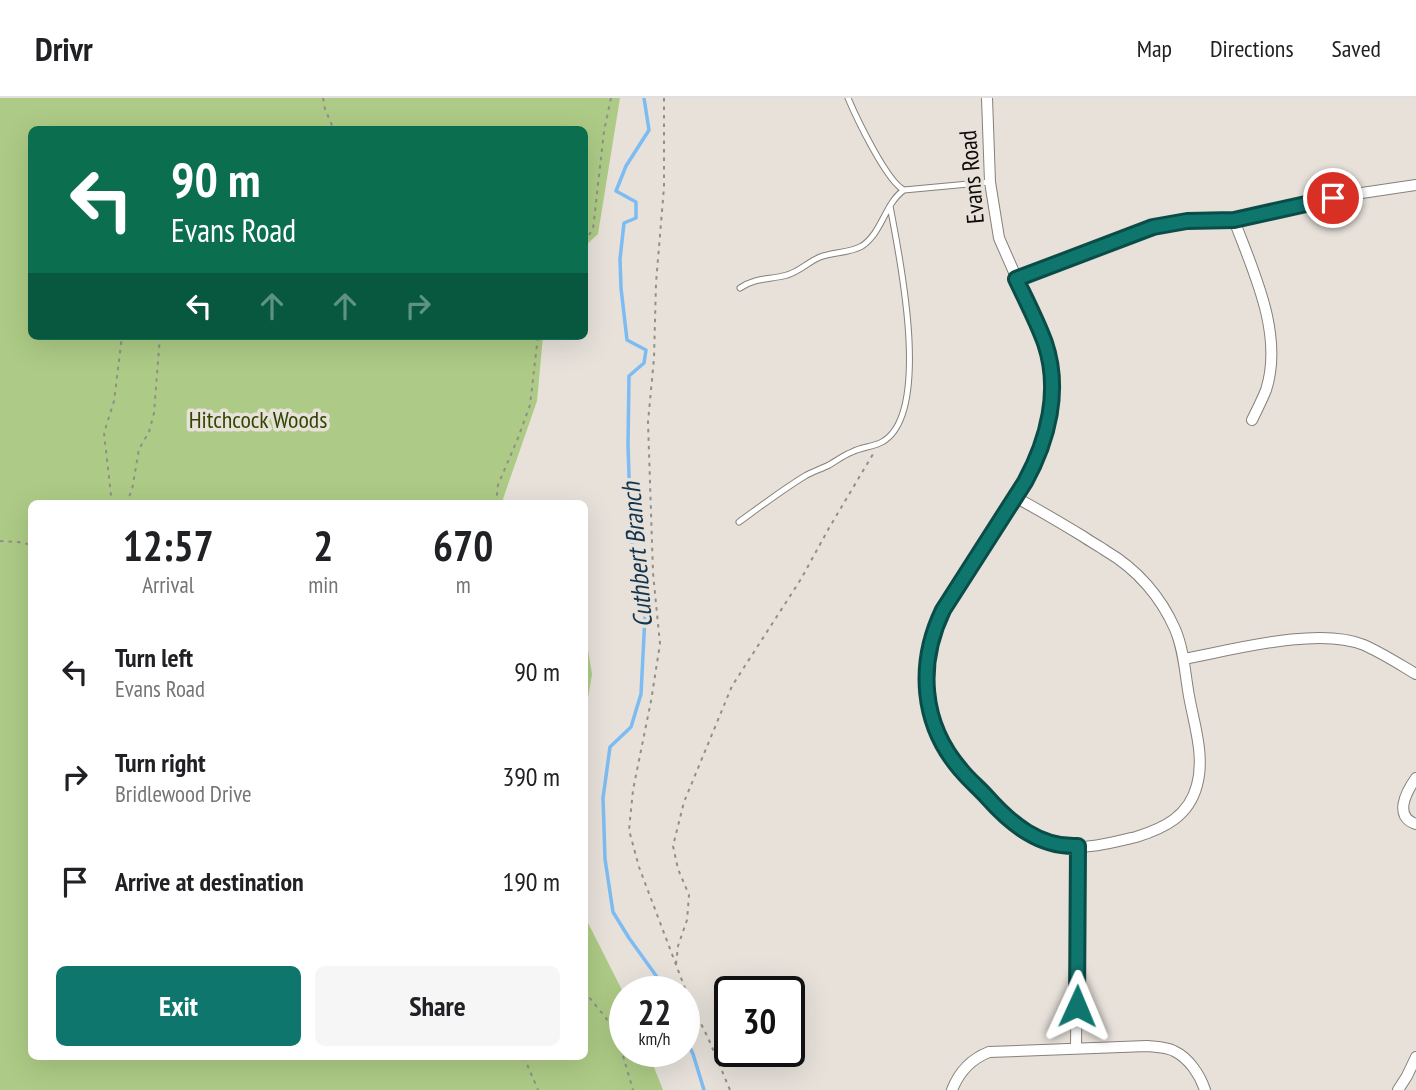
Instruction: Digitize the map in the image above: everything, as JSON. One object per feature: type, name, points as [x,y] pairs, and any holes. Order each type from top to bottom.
[{"type":"street","name":"Evans Road","points":[[987,98],[990,182],[999,238],[1046,345],[1052,377],[1050,416],[1034,467],[943,610],[937,623],[926,666],[927,696],[937,730],[961,771],[1018,827],[1044,841],[1066,847],[1097,845],[1161,829],[1179,816],[1192,798],[1199,776],[1198,742],[1184,659],[1175,629],[1161,603],[1142,579],[1125,564],[1108,551],[1015,497]]},
{"type":"street","points":[[1016,279],[1153,227],[1187,221],[1234,220],[1355,194],[1416,185]]},
{"type":"street","points":[[1234,220],[1271,335],[1266,388],[1252,420]]},
{"type":"street","points":[[1184,659],[1285,640],[1323,638],[1363,644],[1416,674]]},
{"type":"street","points":[[1416,778],[1402,811],[1407,821],[1416,824]]},
{"type":"street","points":[[1076,1048],[1078,846]]},
{"type":"street","points":[[952,1090],[964,1069],[989,1052],[1147,1046],[1172,1049],[1189,1063],[1205,1090]]},
{"type":"street","points":[[1398,1090],[1416,1057]]},
{"type":"lane","points":[[848,98],[898,187],[904,190],[990,182]]},
{"type":"lane","points":[[740,288],[750,281],[788,275],[824,256],[858,248],[872,236],[895,198],[904,190]]},
{"type":"lane","points":[[739,522],[807,475],[851,452],[882,442],[891,435],[902,415],[908,390],[908,318],[890,206]]},
{"type":"path","points":[[323,98],[332,126]]},
{"type":"path","points":[[588,236],[593,229],[604,131],[611,98]]},
{"type":"path","points":[[664,98],[664,187],[648,422],[653,573],[660,644],[633,790],[629,830],[639,867],[689,999],[730,1090]]},
{"type":"path","points":[[112,500],[104,433],[114,401],[121,340]]},
{"type":"path","points":[[128,500],[139,449],[149,432],[154,413],[160,340]]},
{"type":"path","points":[[496,500],[498,485],[530,405],[538,340]]},
{"type":"path","points":[[676,965],[678,946],[687,920],[689,895],[678,869],[673,846],[693,778],[732,685],[802,579],[882,442]]},
{"type":"path","points":[[0,541],[28,544]]},
{"type":"path","points":[[588,996],[606,1018],[619,1042],[633,1090]]},
{"type":"path","points":[[525,1060],[538,1090]]},
{"type":"green space","name":"Hitchcock Woods","points":[[0,98],[620,98],[598,234],[588,243],[588,126],[28,126],[28,340],[543,340],[537,401],[503,500],[28,500],[28,1060],[588,1060],[588,923],[615,976],[609,976],[609,1067],[654,1067],[663,1090],[0,1090]]},
{"type":"green space","points":[[588,650],[592,674],[588,698]]},
{"type":"waterway","name":"Cuthbert Branch","points":[[644,98],[649,130],[626,166],[616,191],[636,202],[636,218],[624,223],[620,259],[621,288],[627,340],[646,350],[644,363],[629,376],[631,535],[645,616],[641,694],[631,727],[610,747],[603,798],[605,859],[613,912],[656,976]]},
{"type":"waterway","name":"Cuthbert Branch","points":[[697,1067],[704,1090]]},
{"type":"route","points":[[1077,1006],[1078,846],[1066,847],[1044,841],[1007,818],[961,771],[952,758],[937,730],[927,696],[926,666],[937,623],[1034,467],[1050,416],[1052,377],[1046,345],[1016,279],[1153,227],[1187,221],[1234,220],[1333,198]]}]
